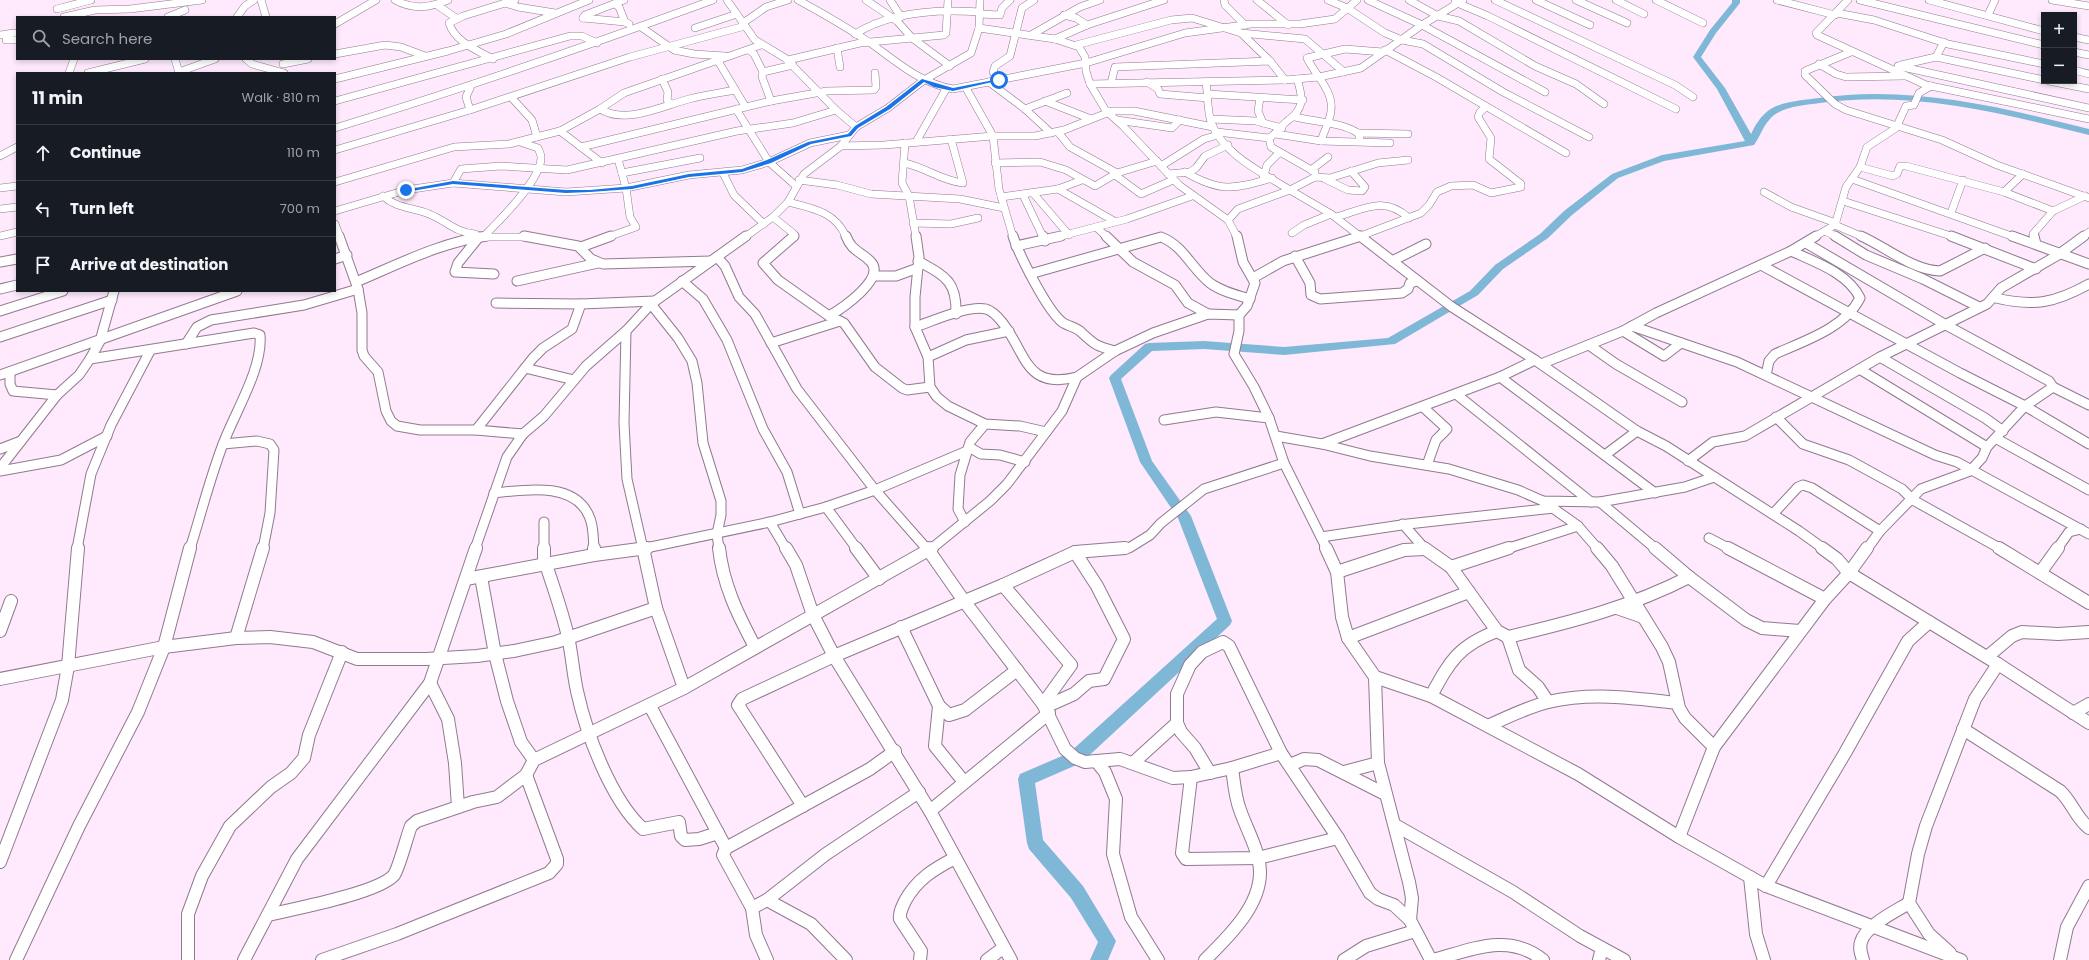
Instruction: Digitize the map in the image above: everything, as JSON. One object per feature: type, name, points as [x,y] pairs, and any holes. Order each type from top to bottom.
[{"type":"street","points":[[56,9],[91,0]]},
{"type":"street","points":[[67,16],[95,10],[130,9],[182,1],[202,0]]},
{"type":"street","points":[[238,16],[246,6],[254,0]]},
{"type":"street","points":[[261,0],[266,16]]},
{"type":"street","points":[[336,23],[376,0]]},
{"type":"street","points":[[395,0],[416,8],[424,9],[448,0]]},
{"type":"street","points":[[493,58],[468,45],[450,27],[449,23],[456,18],[515,0]]},
{"type":"street","points":[[336,79],[506,34],[588,0]]},
{"type":"street","points":[[624,0],[585,15],[583,18],[625,22],[640,28],[674,50],[686,53],[731,56]]},
{"type":"street","points":[[336,128],[471,86],[640,28],[713,0]]},
{"type":"street","points":[[726,0],[753,38],[761,45],[782,55],[836,110],[856,127]]},
{"type":"street","points":[[336,150],[470,110],[670,46],[744,25],[766,7],[788,0]]},
{"type":"street","points":[[798,0],[855,34],[924,80],[946,89],[966,88],[988,82],[1086,63],[1185,33],[1245,25],[1288,25],[1336,19],[1357,0]]},
{"type":"street","points":[[890,0],[898,20],[912,38],[950,66]]},
{"type":"street","points":[[763,72],[837,48],[912,38],[941,36],[946,33],[948,0]]},
{"type":"street","points":[[244,960],[296,859],[430,683],[507,457],[523,434],[544,416],[574,380],[626,331],[653,303],[773,217],[788,202],[798,183],[818,162],[841,146],[856,127],[888,108],[924,80],[970,53],[979,28],[980,0]]},
{"type":"street","points":[[855,34],[870,24],[958,10],[1000,15],[1002,8],[1010,0]]},
{"type":"street","points":[[999,80],[993,72],[995,66],[1010,56],[1022,8],[1032,0]]},
{"type":"street","points":[[1031,35],[1080,7],[1100,0]]},
{"type":"street","points":[[1055,39],[1087,25],[1164,0]]},
{"type":"street","points":[[1224,0],[1225,5],[1245,25]]},
{"type":"street","points":[[1257,0],[1288,25]]},
{"type":"street","points":[[1328,0],[1348,8],[1385,33],[1402,40],[1423,44],[1503,92],[1589,137]]},
{"type":"street","points":[[1368,0],[1422,25],[1545,92]]},
{"type":"street","points":[[1409,0],[1438,16],[1459,21],[1522,56],[1535,66],[1576,84],[1604,104]]},
{"type":"street","points":[[1495,0],[1670,83],[1693,97]]},
{"type":"street","points":[[1536,0],[1590,25]]},
{"type":"street","points":[[1576,0],[1627,23]]},
{"type":"street","points":[[1616,0],[1644,14]]},
{"type":"street","points":[[1656,0],[1703,23]]},
{"type":"street","points":[[1777,0],[1836,14],[1862,16],[1895,29],[1944,42],[2041,63]]},
{"type":"street","points":[[1848,0],[1816,33],[1817,35],[1904,76],[1931,86],[2089,119]]},
{"type":"street","points":[[1860,0],[2041,43]]},
{"type":"street","points":[[1929,0],[2041,30]]},
{"type":"street","points":[[1987,0],[1995,1],[1988,15]]},
{"type":"street","points":[[2052,0],[2089,6]]},
{"type":"street","points":[[174,16],[186,14],[182,1]]},
{"type":"street","points":[[869,1],[898,20]]},
{"type":"street","points":[[1090,84],[1285,80],[1319,77],[1344,72],[1361,68],[1458,1],[1534,40],[1676,109]]},
{"type":"street","points":[[55,2],[56,9],[61,16]]},
{"type":"street","points":[[505,3],[522,9],[541,10],[555,13]]},
{"type":"street","points":[[615,4],[619,8],[625,22]]},
{"type":"street","points":[[437,5],[456,18]]},
{"type":"street","points":[[695,28],[737,14]]},
{"type":"street","points":[[1067,15],[1087,25]]},
{"type":"street","points":[[979,28],[1016,32],[1055,39],[1076,45],[1183,18],[1192,18],[1226,27],[1241,33],[1305,39],[1344,72]]},
{"type":"street","points":[[1546,32],[1553,28]]},
{"type":"street","points":[[2035,29],[2037,38],[2041,41]]},
{"type":"street","points":[[1241,33],[1270,61],[1285,80]]},
{"type":"street","points":[[0,34],[16,35]]},
{"type":"street","points":[[336,100],[575,35],[582,36],[597,43]]},
{"type":"street","points":[[1534,40],[1540,36]]},
{"type":"street","points":[[2077,38],[2089,40]]},
{"type":"street","points":[[1936,57],[1944,42]]},
{"type":"street","points":[[336,182],[454,147],[499,145],[518,142],[560,131],[600,109],[624,93],[761,45]]},
{"type":"street","points":[[1076,45],[1085,57],[1086,75],[1106,112],[1117,120],[1173,180],[1192,196],[1228,220],[1239,240],[1243,262],[1254,278],[1255,283],[1250,300],[1239,315],[1239,331],[1234,354],[1254,387],[1269,418],[1284,463],[1337,572],[1342,617],[1348,638],[1375,677],[1378,763],[1385,794],[1395,825],[1412,898],[1412,925]]},
{"type":"street","points":[[336,54],[390,46],[401,47],[415,54],[426,56]]},
{"type":"street","points":[[837,48],[840,67]]},
{"type":"street","points":[[1321,141],[1330,114],[1331,100],[1307,58],[1352,48],[1384,51],[1430,74],[1566,153]]},
{"type":"street","points":[[749,50],[754,54],[763,72],[762,77],[772,101]]},
{"type":"street","points":[[1851,52],[1806,69],[1804,73],[1835,104],[1850,112],[1897,129],[1928,135],[1948,142],[1997,165],[2087,197]]},
{"type":"street","points":[[2077,53],[2089,55]]},
{"type":"street","points":[[1105,57],[1131,66]]},
{"type":"street","points":[[1898,66],[1936,57],[2041,79]]},
{"type":"street","points":[[69,72],[74,60]]},
{"type":"street","points":[[91,72],[117,62],[136,60]]},
{"type":"street","points":[[174,60],[179,72],[213,60]]},
{"type":"street","points":[[247,60],[252,64],[273,72]]},
{"type":"street","points":[[284,72],[283,61],[296,60]]},
{"type":"street","points":[[718,61],[745,106]]},
{"type":"street","points":[[1111,83],[1114,67],[1270,61]]},
{"type":"street","points":[[1819,64],[1836,74],[1846,77],[1904,76]]},
{"type":"street","points":[[1885,66],[1898,66],[2089,108]]},
{"type":"street","points":[[2077,71],[2089,74]]},
{"type":"street","points":[[581,148],[745,106],[850,89],[874,90],[876,87],[874,73]]},
{"type":"street","points":[[662,79],[668,92],[667,100],[671,104]]},
{"type":"street","points":[[1298,79],[1303,100],[1302,107],[1295,117],[1286,122],[1282,128],[1272,136],[1269,143],[1271,147],[1279,153],[1315,172],[1314,177]]},
{"type":"street","points":[[988,82],[1025,109],[1070,147],[1116,174],[1141,194],[1196,168],[1206,156],[1228,145]]},
{"type":"street","points":[[1147,82],[1158,89],[1160,94],[1303,100]]},
{"type":"street","points":[[1206,82],[1211,119],[1216,131],[1228,145],[1264,177]]},
{"type":"street","points":[[2065,84],[2089,89]]},
{"type":"street","points":[[470,110],[466,98],[471,86]]},
{"type":"street","points":[[1322,444],[1623,331],[1806,243],[1836,224],[1846,187],[1860,167],[1867,147],[1897,129],[1906,106],[1914,105],[1918,95],[1931,86]]},
{"type":"street","points":[[966,88],[993,136],[995,163],[1001,197],[1016,246],[1030,274],[1054,313],[1062,322],[1080,331],[1090,342],[1099,347],[1115,351]]},
{"type":"street","points":[[916,142],[946,89]]},
{"type":"street","points":[[600,109],[608,114],[634,115],[671,104],[736,90]]},
{"type":"street","points":[[1025,109],[1067,93]]},
{"type":"street","points":[[511,97],[536,123],[538,129],[537,137]]},
{"type":"street","points":[[1260,98],[1258,111],[1263,123]]},
{"type":"street","points":[[1045,101],[1091,119]]},
{"type":"street","points":[[1254,278],[1274,265],[1295,256],[1362,236],[1409,218],[1426,210],[1437,192],[1455,185],[1473,185],[1491,193],[1521,187],[1521,184],[1489,159],[1491,138],[1478,117],[1480,112],[1486,107]]},
{"type":"street","points":[[736,109],[747,129],[769,162],[798,183],[837,185],[871,194],[969,200],[1004,208]]},
{"type":"street","points":[[453,183],[459,170],[466,168],[502,166],[567,170],[747,129],[793,123],[836,110]]},
{"type":"street","points":[[841,146],[905,143],[993,136],[1035,136],[1054,133],[1106,112],[1134,112],[1180,120],[1216,131],[1321,141],[1390,143]]},
{"type":"street","points":[[1295,117],[1326,124],[1346,126],[1358,133],[1408,134]]},
{"type":"street","points":[[1211,119],[1263,123],[1282,128]]},
{"type":"street","points":[[1117,120],[1172,128],[1175,127],[1180,120]]},
{"type":"street","points":[[560,131],[602,163]]},
{"type":"street","points":[[995,163],[1040,162],[1066,170],[1095,186],[1116,174],[1159,164],[1216,131]]},
{"type":"street","points":[[1358,133],[1361,143]]},
{"type":"street","points":[[336,211],[406,190],[453,183],[573,192],[626,188],[689,176],[742,170],[769,162],[810,143],[850,135]]},
{"type":"street","points":[[904,163],[920,166],[932,174],[963,183],[952,139]]},
{"type":"street","points":[[494,274],[455,272],[458,263],[485,236],[526,189],[539,169],[540,154],[537,147],[518,142]]},
{"type":"street","points":[[905,143],[902,182],[909,196],[918,265],[914,297],[915,327],[928,357],[930,387],[937,397],[948,406],[985,424],[1020,426],[1046,432]]},
{"type":"street","points":[[0,156],[14,148]]},
{"type":"street","points":[[1264,177],[1267,165],[1279,153]]},
{"type":"street","points":[[1311,170],[1328,157]]},
{"type":"street","points":[[622,174],[700,158]]},
{"type":"street","points":[[383,196],[390,204],[398,208],[432,215],[457,232],[485,236],[523,236],[581,247],[636,227],[630,217],[627,207],[626,188],[618,159]]},
{"type":"street","points":[[1323,178],[1378,163],[1408,160]]},
{"type":"street","points":[[1860,167],[1893,176],[1897,174],[1900,166],[1902,165],[2004,192],[2053,211]]},
{"type":"street","points":[[1228,220],[1238,209],[1290,190],[1314,177],[1336,182],[1351,191],[1362,191],[1365,187],[1351,171]]},
{"type":"street","points":[[1185,172],[1195,179],[1210,186],[1231,189],[1264,177],[1272,178],[1362,236],[1392,261],[1452,306],[1538,362],[1637,431],[1773,514],[1837,559],[1849,573],[1987,657],[2089,723]]},
{"type":"street","points":[[723,173],[727,184],[746,209],[764,224]]},
{"type":"street","points":[[2004,192],[2023,174]]},
{"type":"street","points":[[1173,180],[1195,179]]},
{"type":"street","points":[[1852,179],[2039,246],[2057,256],[2089,264]]},
{"type":"street","points":[[1001,197],[1022,195],[1058,188],[1082,180]]},
{"type":"street","points":[[1951,214],[1963,180]]},
{"type":"street","points":[[0,188],[16,186]]},
{"type":"street","points":[[1058,188],[1114,221]]},
{"type":"street","points":[[1764,192],[1791,207],[1836,224],[1918,266],[1935,271],[1940,271],[1985,248]]},
{"type":"street","points":[[1033,193],[1070,235]]},
{"type":"street","points":[[1022,195],[1044,240]]},
{"type":"street","points":[[1016,246],[1070,235],[1114,221],[1153,212],[1192,196]]},
{"type":"street","points":[[2039,246],[2033,234],[2053,211],[2087,197]]},
{"type":"street","points":[[1843,201],[1985,248],[2036,269]]},
{"type":"street","points":[[788,202],[816,209],[837,221],[851,247],[872,262],[875,271],[874,276],[858,296],[829,316]]},
{"type":"street","points":[[1292,233],[1304,225],[1382,204],[1399,209],[1409,218]]},
{"type":"street","points":[[0,209],[16,207]]},
{"type":"street","points":[[773,217],[794,234],[794,237],[763,263],[778,280],[829,316],[844,323],[876,367],[902,388],[907,390],[930,387]]},
{"type":"street","points":[[913,223],[951,224],[978,218]]},
{"type":"street","points":[[336,227],[357,286],[362,313],[362,350],[364,356],[378,372],[386,411],[391,421],[398,426],[420,430],[476,430],[523,434]]},
{"type":"street","points":[[1096,227],[1118,248],[1146,270],[1175,285],[1188,303],[1208,314]]},
{"type":"street","points":[[1825,231],[1845,241],[1866,255],[1923,279],[1979,307]]},
{"type":"street","points":[[0,236],[16,232]]},
{"type":"street","points":[[1688,461],[1713,442],[1745,436],[1810,397],[1861,370],[1880,357],[1987,304],[1996,298],[2002,287],[2057,256],[2089,232]]},
{"type":"street","points":[[186,344],[197,327],[211,320],[304,305],[357,286],[448,244],[485,236]]},
{"type":"street","points":[[1030,274],[1159,237],[1165,238],[1178,246],[1205,278],[1215,286],[1250,300]]},
{"type":"street","points":[[1806,243],[1946,325],[2049,381],[2053,387],[2089,405]]},
{"type":"street","points":[[1392,261],[1426,244]]},
{"type":"street","points":[[581,247],[598,263]]},
{"type":"street","points":[[1766,375],[1769,361],[1775,354],[1825,331],[1850,312],[1859,303],[1860,298],[1855,288],[1825,269],[1791,251]]},
{"type":"street","points":[[336,259],[347,255]]},
{"type":"street","points":[[1295,256],[1310,283],[1312,295],[1320,299],[1402,293],[1408,289],[1410,283],[1418,281]]},
{"type":"street","points":[[0,262],[16,259]]},
{"type":"street","points":[[517,281],[598,263],[714,259],[728,271],[739,296],[755,314],[797,389],[875,490],[928,550],[964,601],[1017,670],[1047,704],[1065,749],[1075,758],[1085,762],[1120,760],[1133,763],[1164,776],[1173,778],[1191,777],[1232,768],[1281,753]]},
{"type":"street","points":[[874,276],[896,276],[918,265]]},
{"type":"street","points":[[918,265],[944,278],[953,288],[956,298],[956,314]]},
{"type":"street","points":[[1761,265],[1908,343],[1960,373],[2025,406],[2089,444]]},
{"type":"street","points":[[682,281],[703,299],[727,340],[736,366],[763,429],[788,472],[800,514]]},
{"type":"street","points":[[1996,298],[2021,303],[2050,303],[2089,284]]},
{"type":"street","points":[[0,289],[16,285]]},
{"type":"street","points":[[0,311],[60,292]]},
{"type":"street","points":[[0,375],[100,341],[182,308],[234,292]]},
{"type":"street","points":[[0,468],[58,395],[79,375],[90,359],[100,341],[113,296]]},
{"type":"street","points":[[0,337],[113,296]]},
{"type":"street","points":[[496,303],[653,303]]},
{"type":"street","points":[[653,303],[678,338],[692,361],[697,383],[702,443],[721,501],[717,534],[721,569],[731,600],[755,647]]},
{"type":"street","points":[[476,430],[525,368],[543,348],[572,329],[581,304]]},
{"type":"street","points":[[915,327],[956,314],[982,308],[999,317],[1027,365],[1039,375],[1053,381],[1077,377]]},
{"type":"street","points":[[268,915],[359,892],[391,877],[411,826],[458,807],[497,797],[526,775],[534,760],[650,706],[684,688],[928,550],[965,522],[1008,484],[1066,404],[1077,377],[1081,373],[1115,351],[1153,333],[1208,314],[1239,315]]},
{"type":"street","points":[[771,343],[840,321]]},
{"type":"street","points":[[1632,326],[1737,362],[1766,375],[1935,455],[1957,462],[1970,471],[2085,532]]},
{"type":"street","points":[[626,331],[628,348],[624,423],[628,479],[656,608],[684,688]]},
{"type":"street","points":[[928,357],[966,340],[1008,331]]},
{"type":"street","points":[[1623,331],[1664,356],[1682,343]]},
{"type":"street","points":[[16,960],[79,826],[138,712],[164,646],[184,569],[223,444],[258,361],[261,346],[260,335],[254,333],[150,351],[90,359]]},
{"type":"street","points":[[1589,345],[1616,364],[1682,402]]},
{"type":"street","points":[[0,862],[49,738],[62,700],[68,666],[75,563],[91,474],[107,436],[150,351]]},
{"type":"street","points":[[1880,357],[1985,418],[2000,435],[2089,490]]},
{"type":"street","points":[[525,368],[574,380]]},
{"type":"street","points":[[1861,370],[1987,447]]},
{"type":"street","points":[[10,372],[10,388],[13,391],[58,395]]},
{"type":"street","points":[[1500,378],[1655,493]]},
{"type":"street","points":[[1679,837],[1714,747],[1800,631],[1825,599],[1849,573],[1880,531],[1913,500],[1921,489],[1928,485],[1970,471],[1982,458],[1987,447],[2000,435],[2025,406],[2053,387]]},
{"type":"street","points":[[1456,394],[1689,577],[1755,625],[1772,630],[1800,631]]},
{"type":"street","points":[[1423,407],[1446,429],[1436,440],[1428,465]]},
{"type":"street","points":[[1164,420],[1216,412],[1269,418]]},
{"type":"street","points":[[1776,417],[1803,444],[1850,460],[1889,481],[1902,489],[1913,500],[1986,540],[2089,603]]},
{"type":"street","points":[[965,522],[958,509],[960,475],[968,449],[974,436],[985,424]]},
{"type":"street","points":[[1605,455],[1637,431]]},
{"type":"street","points":[[0,471],[61,460],[107,436]]},
{"type":"street","points":[[1276,436],[1322,444],[1370,456],[1428,465],[1497,483],[1543,501],[1554,508],[1578,526],[1612,566],[1662,647],[1669,662],[1678,703],[1685,718],[1714,747]]},
{"type":"street","points":[[0,449],[21,441]]},
{"type":"street","points":[[223,444],[257,441],[270,444],[274,450],[270,513],[264,546],[236,638]]},
{"type":"street","points":[[968,449],[981,454],[1000,455],[1025,462]]},
{"type":"street","points":[[466,578],[481,577],[594,555],[642,549],[770,522],[826,507],[875,490],[950,459],[968,449]]},
{"type":"street","points":[[950,459],[960,475]]},
{"type":"street","points":[[803,806],[738,705],[739,701],[834,656],[1003,585],[1075,552],[1129,548],[1150,535],[1173,513],[1204,489],[1284,463]]},
{"type":"street","points":[[1543,501],[1595,502],[1685,487],[1714,477]]},
{"type":"street","points":[[1773,514],[1798,487],[1803,485],[1812,488],[1880,531]]},
{"type":"street","points":[[494,493],[542,490],[578,500],[589,514],[594,555]]},
{"type":"street","points":[[826,507],[879,579]]},
{"type":"street","points":[[1321,537],[1403,524],[1454,520],[1554,508]]},
{"type":"street","points":[[544,522],[544,558],[568,637],[577,691],[588,735],[612,785],[633,820],[643,829],[679,822],[681,836],[685,840],[691,840],[718,833]]},
{"type":"street","points":[[770,522],[796,565],[813,615],[834,656],[895,751],[919,792],[1003,948],[1011,960]]},
{"type":"street","points":[[1403,524],[1425,549],[1451,567],[1497,631],[1508,637],[1520,670],[1538,687],[1548,702]]},
{"type":"street","points":[[1451,567],[1578,526]]},
{"type":"street","points":[[2040,573],[2069,532],[2085,532]]},
{"type":"street","points":[[1710,538],[1825,599]]},
{"type":"street","points":[[1337,572],[1404,550],[1425,549]]},
{"type":"street","points":[[1047,704],[1070,696],[1089,681],[1104,679],[1124,639],[1100,592],[1075,552]]},
{"type":"street","points":[[481,577],[495,654],[507,701],[521,742],[534,760]]},
{"type":"street","points":[[1508,637],[1572,622],[1617,608],[1666,590],[1689,577]]},
{"type":"street","points":[[930,811],[964,782],[1047,704],[1070,667],[1070,660],[1003,585]]},
{"type":"street","points":[[1348,638],[1469,592]]},
{"type":"street","points":[[0,630],[11,601]]},
{"type":"street","points":[[0,679],[164,646],[236,638],[270,637],[313,642],[357,659],[438,658],[495,654],[568,637],[607,626],[656,608]]},
{"type":"street","points":[[1617,608],[1643,616]]},
{"type":"street","points":[[1766,886],[1845,753],[1908,641],[1930,622]]},
{"type":"street","points":[[901,627],[939,706],[949,714],[965,710],[1017,670]]},
{"type":"street","points":[[1431,696],[1456,654],[1472,641],[1497,631]]},
{"type":"street","points":[[1987,657],[2012,636],[2022,632],[2058,634],[2089,632]]},
{"type":"street","points":[[1210,773],[1195,748],[1181,732],[1177,723],[1177,694],[1190,665],[1202,652],[1223,642],[1226,643],[1281,753],[1338,838],[1370,893],[1378,899],[1394,905],[1412,925],[1432,960],[1505,943],[1526,947],[1536,952],[1543,960]]},
{"type":"street","points":[[188,960],[188,914],[202,876],[230,826],[271,787],[291,773],[304,758],[309,736],[342,652]]},
{"type":"street","points":[[1958,959],[1929,934],[1909,903],[1918,854],[1926,826],[1975,699],[1998,664]]},
{"type":"street","points":[[1375,677],[1431,696],[1578,774],[1679,837],[1766,886],[1873,928],[1958,959]]},
{"type":"street","points":[[430,683],[448,719],[455,763],[458,807]]},
{"type":"street","points":[[1488,726],[1512,715],[1548,702],[1592,696],[1615,696],[1678,703]]},
{"type":"street","points":[[2073,713],[2089,704]]},
{"type":"street","points":[[650,706],[726,848]]},
{"type":"street","points":[[939,706],[939,724],[935,746],[964,782]]},
{"type":"street","points":[[1133,763],[1177,723]]},
{"type":"street","points":[[1963,729],[2060,791],[2072,802],[2074,814],[2078,820],[2089,828]]},
{"type":"street","points":[[767,960],[756,935],[752,908],[723,855],[726,848],[870,769],[895,751]]},
{"type":"street","points":[[1290,765],[1310,758],[1344,772],[1385,794]]},
{"type":"street","points":[[1096,761],[1105,772],[1116,799],[1113,854],[1131,917],[1158,960]]},
{"type":"street","points":[[1344,772],[1378,763]]},
{"type":"street","points":[[1205,960],[1223,942],[1250,907],[1260,873],[1258,858],[1239,809],[1232,768]]},
{"type":"street","points":[[322,960],[397,934],[549,873],[557,864],[557,859],[526,775]]},
{"type":"street","points":[[1191,777],[1183,857],[1191,861],[1258,858],[1338,838]]},
{"type":"street","points":[[752,908],[767,900],[826,854],[919,792]]},
{"type":"street","points":[[1395,825],[1513,892],[1600,954],[1624,960]]},
{"type":"street","points":[[920,960],[921,951],[900,919],[900,913],[919,879],[925,874],[955,858]]},
{"type":"street","points":[[1750,877],[1756,934],[1764,960]]},
{"type":"street","points":[[2060,960],[2067,927],[2089,886]]},
{"type":"street","points":[[767,900],[811,924],[846,960]]},
{"type":"street","points":[[1863,960],[1860,950],[1862,939],[1873,928],[1909,903]]},
{"type":"street","points":[[1344,960],[1366,946],[1412,925]]},
{"type":"street","points":[[987,960],[1003,948]]},
{"type":"waterway","points":[[1736,0],[1736,3],[1713,32],[1697,57],[1721,88],[1751,143]]},
{"type":"waterway","points":[[1751,143],[1759,126],[1771,113],[1788,106],[1841,97],[1877,96],[1949,102],[2020,115],[2089,132]]},
{"type":"waterway","points":[[1099,960],[1107,941],[1077,892],[1035,843],[1026,779],[1075,758],[1225,621],[1184,516],[1146,462],[1115,378],[1149,347],[1204,345],[1284,351],[1391,341],[1474,293],[1499,267],[1544,236],[1568,213],[1615,176],[1662,158],[1751,143]]},
{"type":"route","points":[[406,190],[453,183],[566,192],[590,191],[649,185],[699,174],[723,173],[742,170],[769,162],[798,147],[810,143],[850,135],[856,127],[888,108],[924,80],[936,86],[946,89],[953,89],[966,88],[999,80]]}]
